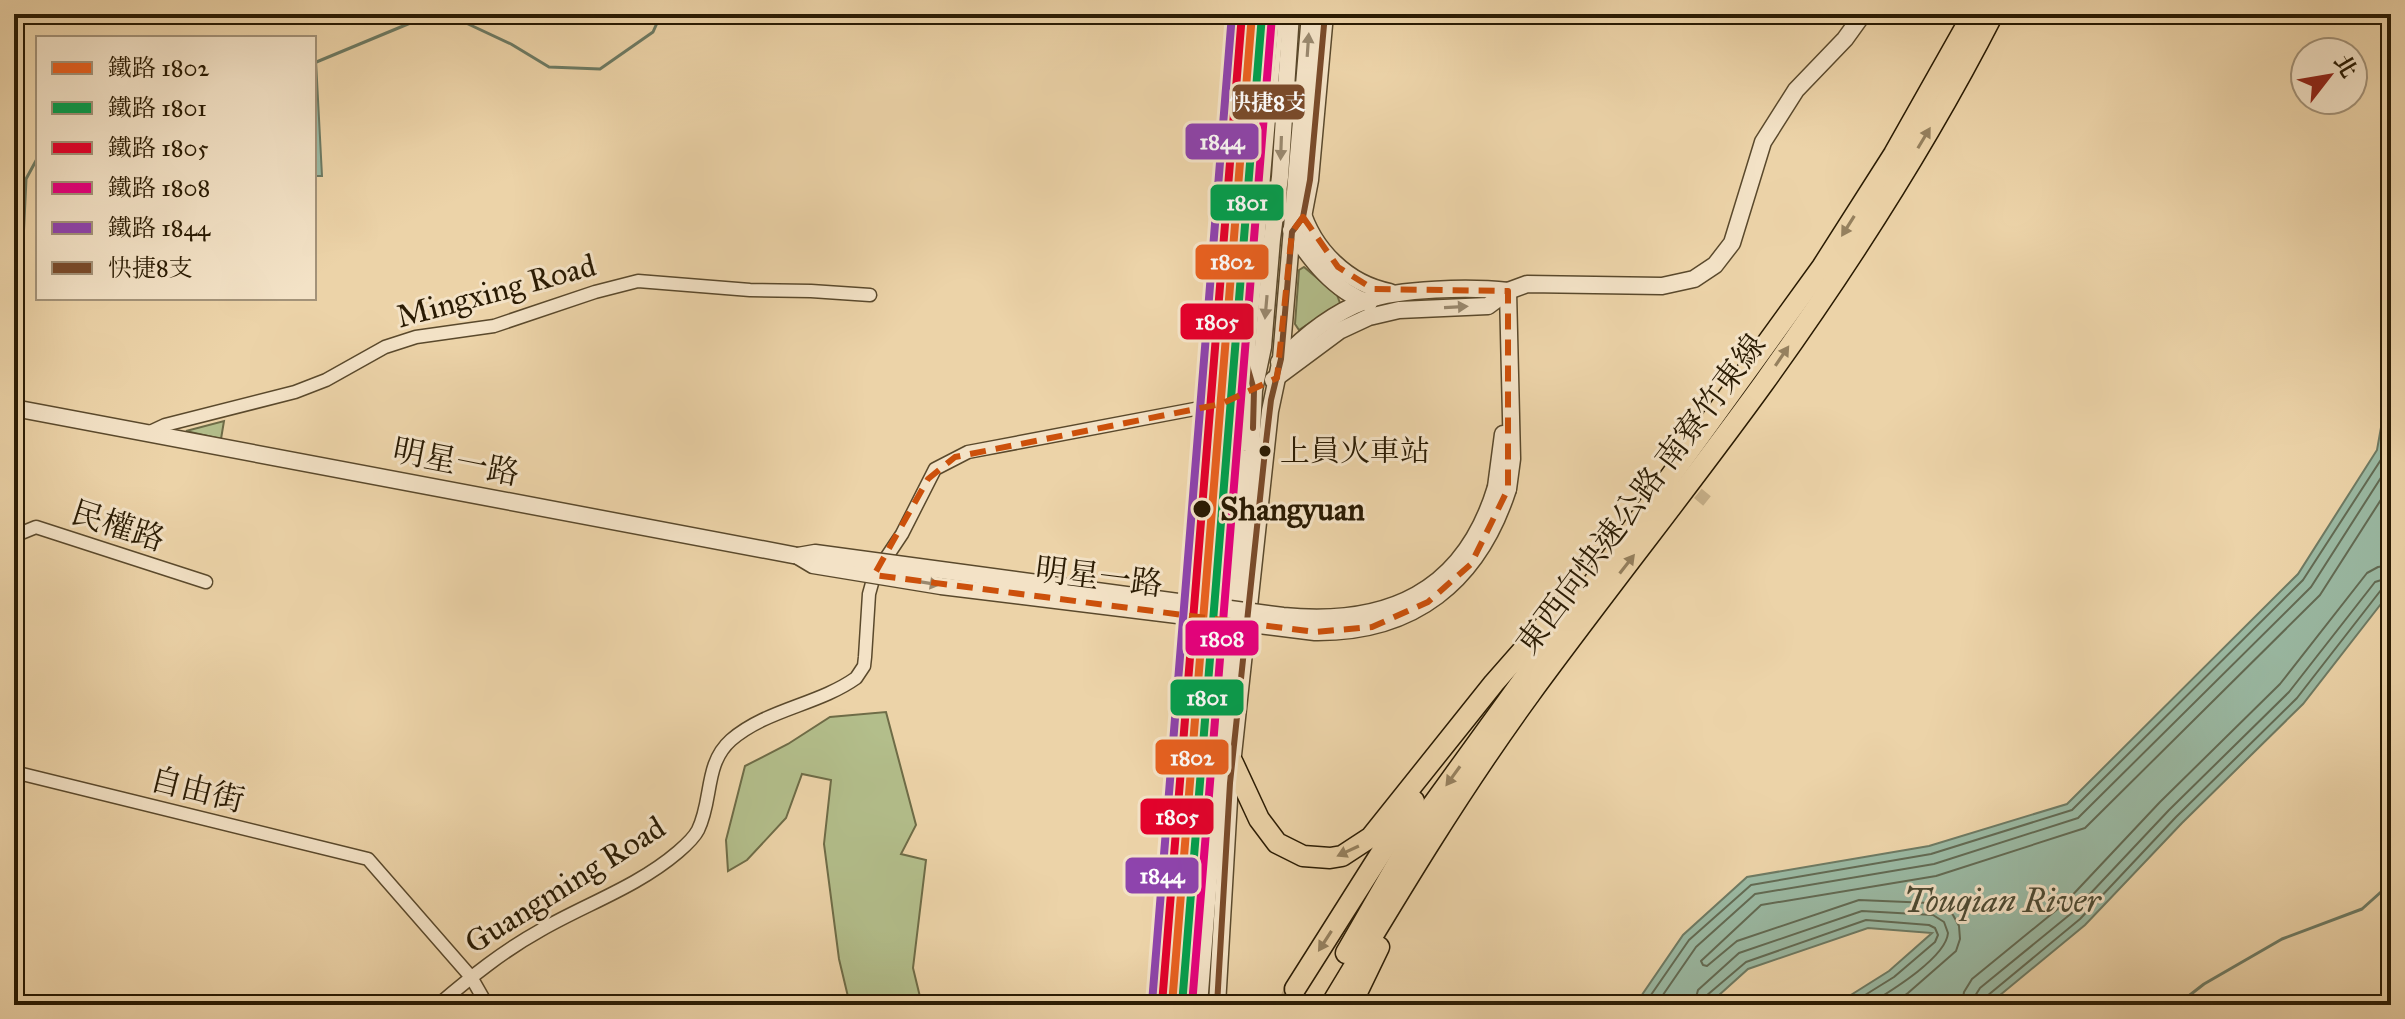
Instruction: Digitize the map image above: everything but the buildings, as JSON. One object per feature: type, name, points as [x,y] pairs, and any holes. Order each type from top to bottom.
[{"type":"highway","name":"東西向快速公路 南寮竹東線","points":[[1316,1005],[1426,814],[1822,267],[1894,154],[1973,14]]},
{"type":"highway","name":"東西向快速公路 南寮竹東線","points":[[1331,1005],[1435,832],[1528,697],[1790,344],[1879,214],[1993,14]]},
{"type":"highway","points":[[1233,763],[1259,819],[1277,843],[1303,856],[1330,858],[1353,850],[1371,837],[1494,683],[1630,532]]},
{"type":"highway","points":[[1295,989],[1456,733]]},
{"type":"highway","points":[[1351,1005],[1435,832]]},
{"type":"street","points":[[1254,390],[1246,362],[1276,14]]},
{"type":"street","points":[[1199,1005],[1218,763],[1251,451],[1254,390],[1263,347],[1280,177],[1291,14]]},
{"type":"street","points":[[1292,232],[1303,217],[1310,180],[1310,14]]},
{"type":"street","points":[[1217,1005],[1233,763],[1265,451],[1279,369],[1295,178],[1325,14]]},
{"type":"street","name":"Guangming Road","points":[[1279,369],[1339,331],[1369,317],[1399,310],[1488,306],[1508,291],[1527,284],[1662,286],[1694,279],[1715,265],[1732,243],[1763,142],[1796,90],[1845,39],[1863,14]]},
{"type":"street","points":[[1263,176],[1292,232],[1327,277],[1363,301],[1399,310]]},
{"type":"street","points":[[1295,178],[1303,217],[1328,256],[1347,275],[1373,289],[1408,293]]},
{"type":"street","name":"Mingxing Road","points":[[150,432],[165,425],[295,392],[326,380],[385,347],[416,337],[494,326],[638,281],[870,295]]},
{"type":"street","name":"Guangming Road","points":[[438,1005],[492,959],[605,898],[677,853],[697,833],[706,811],[710,778],[717,758],[731,740],[767,718],[856,678],[864,666],[869,594],[874,576],[902,534],[928,479],[944,462],[968,452],[1221,404],[1254,390],[1279,369],[1312,333],[1363,301],[1408,293],[1487,289],[1508,291]]},
{"type":"street","name":"明星一路","points":[[14,408],[798,556],[813,565],[941,586],[1292,629],[1343,632],[1399,618],[1428,602],[1454,582],[1487,541],[1512,459],[1508,291]]},
{"type":"street","name":"民權路","points":[[14,536],[36,527],[206,582]]},
{"type":"street","name":"自由街","points":[[14,772],[368,859],[471,977]]},
{"type":"street","points":[[471,977],[487,1005]]},
{"type":"highlighted area","points":[[1303,217],[1338,267],[1373,289],[1508,291],[1508,489],[1471,564],[1428,602],[1372,627],[1315,632],[874,575],[928,479],[955,457],[1221,404],[1277,378],[1292,232]]},
{"type":"shaded area","points":[[1304,267],[1337,295],[1340,303],[1299,330],[1295,324],[1299,270]]},
{"type":"shaded area","points":[[224,421],[221,439],[186,431]]},
{"type":"shaded area","points":[[886,712],[916,825],[901,854],[926,860],[913,968],[922,1005],[850,1005],[839,959],[824,844],[831,780],[802,774],[786,818],[747,860],[728,871],[726,840],[745,766],[788,744],[830,717]]},
{"type":"water","points":[[316,61],[322,176],[316,176]]},
{"type":"water","name":"Touqian River","points":[[2391,371],[2391,591],[2303,704],[2182,823],[2085,925],[1988,1005],[1835,1005],[1889,971],[1932,933],[1868,928],[1748,969],[1708,1005],[1635,1005],[1683,935],[1747,877],[1929,846],[2067,804],[2298,574],[2377,450]]},
{"type":"waterway","points":[[316,62],[420,19],[466,23],[511,44],[549,67],[600,69],[653,32],[661,14]]},
{"type":"waterway","points":[[14,284],[21,282],[26,179],[36,161]]},
{"type":"waterway","points":[[2177,1005],[2204,984],[2282,939],[2362,909],[2391,883]]},
{"type":"tunnel","points":[[1684,482],[1707,501]]},
{"type":"tunnel","points":[[1287,1005],[1295,989]]},
{"type":"rail line","name":"1844","points":[[1152,1003],[1232,14]]},
{"type":"rail line","name":"1805","points":[[1162,1004],[1242,14]]},
{"type":"rail line","name":"1802","points":[[1172,1005],[1252,14]]},
{"type":"rail line","name":"1801","points":[[1182,1005],[1262,15]]},
{"type":"rail line","name":"1808","points":[[1192,1005],[1272,16]]},
{"type":"transit line","name":"快捷8支","points":[[1253,428],[1254,390],[1246,362],[1276,14]]},
{"type":"transit line","name":"快捷8支","points":[[1217,1005],[1230,783],[1265,451],[1271,400],[1281,359],[1292,232],[1303,217],[1310,180],[1325,14]]},
{"type":"place","name":"上員火車站","points":[[1265,451]]},
{"type":"place","name":"Shangyuan","points":[[1202,509]]}]
